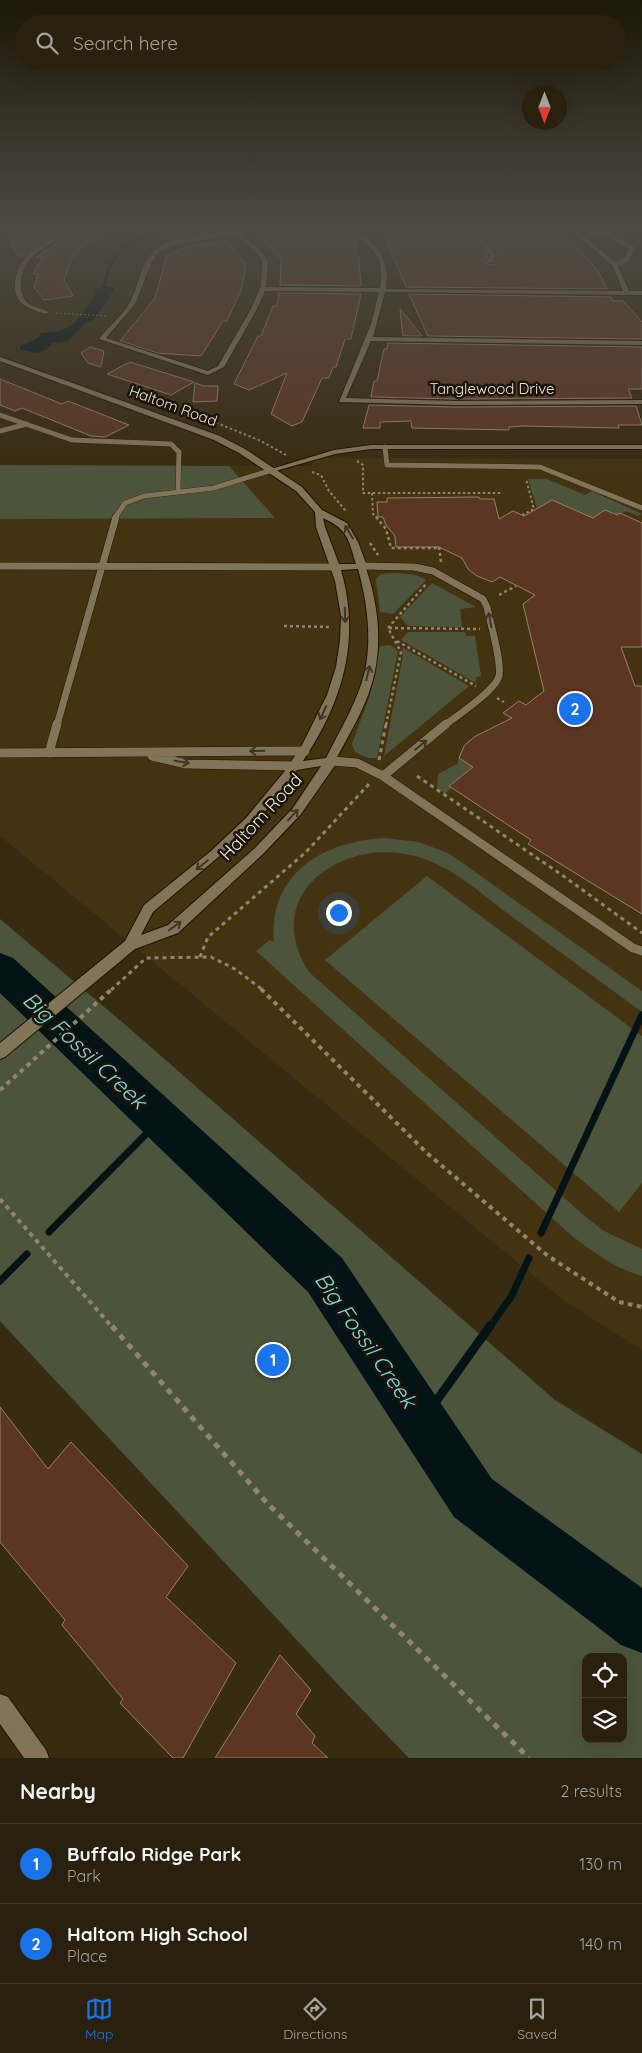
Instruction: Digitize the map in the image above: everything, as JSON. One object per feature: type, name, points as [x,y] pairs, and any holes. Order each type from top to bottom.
[{"type":"street","points":[[127,311],[102,339],[208,372],[221,367],[253,311]]},
{"type":"street","points":[[378,311],[371,339],[642,343]]},
{"type":"street","name":"Tanglewood Drive","points":[[371,339],[342,400],[455,403],[642,402]]},
{"type":"street","name":"Haltom Road","points":[[0,359],[217,438],[272,470],[299,489],[319,512],[344,525],[354,542],[363,566],[371,598],[373,634],[370,672],[356,710],[332,761],[298,811],[259,851],[173,929],[130,945],[0,1052]]},
{"type":"street","points":[[272,470],[305,459],[350,450],[385,447],[642,447]]},
{"type":"street","name":"Haltom Road","points":[[130,945],[147,910],[231,840],[274,796],[305,751],[327,705],[340,670],[346,640],[343,589],[329,545],[319,529],[319,512]]},
{"type":"street","points":[[336,568],[363,566]]},
{"type":"street","points":[[305,751],[332,761]]},
{"type":"street","points":[[294,766],[332,761]]},
{"type":"street","points":[[0,1705],[38,1758]]},
{"type":"lane","points":[[0,415],[72,440],[171,444],[179,452],[178,492]]},
{"type":"lane","points":[[0,431],[27,424]]},
{"type":"lane","points":[[385,447],[387,466],[540,467],[642,508]]},
{"type":"lane","points":[[49,753],[101,567],[120,508],[125,503],[144,496],[214,488],[272,470]]},
{"type":"lane","points":[[0,566],[336,568]]},
{"type":"lane","points":[[363,566],[414,567],[436,573],[484,599],[499,666],[499,677],[486,692],[383,776]]},
{"type":"lane","points":[[0,753],[305,751]]},
{"type":"lane","points":[[134,753],[186,764],[294,766]]},
{"type":"lane","points":[[332,761],[357,763],[383,776],[633,948],[642,951]]},
{"type":"path","points":[[63,313],[106,316]]},
{"type":"path","points":[[350,450],[356,460],[363,465],[363,493],[501,493]]},
{"type":"path","points":[[305,470],[321,474],[329,491],[349,515]]},
{"type":"path","points":[[522,478],[526,478],[534,509],[522,516]]},
{"type":"path","points":[[372,493],[373,514],[386,529],[391,548],[439,547],[441,563],[444,564],[388,628]]},
{"type":"path","points":[[367,538],[381,556]]},
{"type":"path","points":[[433,561],[441,563]]},
{"type":"path","points":[[499,595],[516,586]]},
{"type":"path","points":[[284,626],[334,627]]},
{"type":"path","points":[[388,628],[492,630]]},
{"type":"path","points":[[200,957],[208,937],[306,852],[371,781],[382,753],[401,652],[388,628]]},
{"type":"path","points":[[396,640],[504,702]]},
{"type":"path","points":[[417,776],[562,874],[642,933]]},
{"type":"path","points":[[0,1090],[146,958],[211,957],[235,969],[268,994],[428,1154],[548,1256],[619,1302],[642,1307]]},
{"type":"path","points":[[0,1200],[267,1503],[529,1758]]},
{"type":"shaded area","points":[[85,311],[100,311],[95,318],[83,325],[68,341],[53,343],[47,349],[37,353],[20,350],[20,346],[38,338],[41,333],[62,330],[74,323]]},
{"type":"shaded area","points":[[312,458],[642,459],[642,1350],[563,1300],[0,836],[0,465],[311,466]]},
{"type":"green space","points":[[0,465],[229,466],[275,518],[0,519]]},
{"type":"green space","points":[[528,479],[547,479],[585,495],[592,491],[642,514],[638,516],[626,511],[617,515],[605,510],[593,518],[552,500],[537,508]]},
{"type":"green space","points":[[381,574],[416,575],[426,580],[393,614],[380,612],[376,579]]},
{"type":"green space","points":[[432,583],[476,607],[460,609],[462,627],[408,626],[400,617]]},
{"type":"green space","points":[[408,632],[465,632],[466,636],[475,636],[481,676],[475,678],[477,680],[474,682],[401,640]]},
{"type":"green space","points":[[390,645],[398,651],[377,758],[368,758],[355,752],[352,744],[370,695],[380,646]]},
{"type":"green space","points":[[402,647],[469,686],[384,756],[403,655]]},
{"type":"green space","points":[[459,758],[473,767],[449,786],[452,788],[445,794],[437,787],[438,774],[457,764]]},
{"type":"green space","points":[[385,838],[419,842],[450,854],[642,991],[642,1012],[464,880],[428,860],[415,856],[387,852],[360,855],[336,864],[315,878],[301,897],[294,920],[297,945],[310,973],[587,1218],[604,1231],[642,1249],[642,1276],[614,1264],[572,1236],[256,951],[270,940],[274,942],[275,918],[280,897],[290,880],[304,865],[321,854],[341,846],[362,840]]},
{"type":"green space","points":[[427,876],[642,1036],[642,1183],[619,1212],[325,960]]},
{"type":"green space","points":[[0,919],[122,1022],[555,1400],[642,1454],[642,1758],[409,1758],[346,1693],[0,1321]]},
{"type":"building","points":[[144,311],[231,311],[227,321],[223,321],[201,356],[157,353],[120,341]]},
{"type":"building","points":[[271,311],[357,311],[351,339],[345,339],[336,367],[333,367],[329,378],[322,378],[302,422],[292,426],[271,414],[287,373],[249,390],[234,384],[258,336],[261,336]]},
{"type":"building","points":[[400,311],[422,336],[403,336]]},
{"type":"building","points":[[417,311],[632,311],[642,322],[642,339],[428,336]]},
{"type":"building","points":[[388,343],[642,347],[642,389],[628,389],[632,398],[455,399],[371,397],[374,381],[377,381],[384,349],[387,349]]},
{"type":"building","points":[[90,347],[104,351],[101,367],[88,363],[81,353]]},
{"type":"building","points":[[130,362],[194,382],[171,395],[107,374]]},
{"type":"building","points":[[0,379],[62,404],[68,401],[129,425],[105,437],[91,436],[22,408],[15,411],[0,405]]},
{"type":"building","points":[[195,383],[204,386],[218,386],[217,401],[193,402]]},
{"type":"building","points":[[369,405],[455,407],[636,406],[642,425],[618,425],[619,428],[523,426],[509,427],[509,430],[412,428],[411,421],[380,422],[380,428],[363,428]]},
{"type":"building","points":[[479,497],[480,499],[494,499],[499,519],[513,511],[524,516],[552,500],[593,518],[605,510],[617,515],[620,513],[642,523],[642,647],[621,647],[635,686],[642,686],[642,914],[528,844],[531,840],[449,786],[473,767],[459,758],[464,746],[474,737],[512,718],[503,713],[519,701],[526,705],[544,691],[523,604],[535,595],[500,577],[492,582],[477,576],[468,569],[462,558],[439,547],[396,547],[395,536],[386,525],[383,517],[378,517],[377,502],[387,502],[387,498]]},
{"type":"building","points":[[0,1407],[48,1469],[71,1442],[188,1566],[166,1597],[236,1663],[183,1758],[173,1758],[120,1703],[123,1699],[62,1625],[65,1620],[0,1542]]},
{"type":"building","points":[[280,1655],[311,1690],[296,1714],[315,1736],[312,1743],[328,1758],[215,1758]]},
{"type":"waterway","name":"Big Fossil Creek","points":[[0,969],[325,1275],[473,1498],[642,1624]]},
{"type":"waterway","points":[[541,1233],[642,1015]]},
{"type":"waterway","points":[[49,1232],[160,1120]]},
{"type":"waterway","points":[[0,1281],[27,1254]]},
{"type":"waterway","points":[[489,1328],[511,1297],[529,1258]]},
{"type":"waterway","points":[[422,1421],[490,1326]]},
{"type":"place","name":"Haltom High School","points":[[575,709]]},
{"type":"place","name":"Buffalo Ridge Park","points":[[273,1360]]}]
